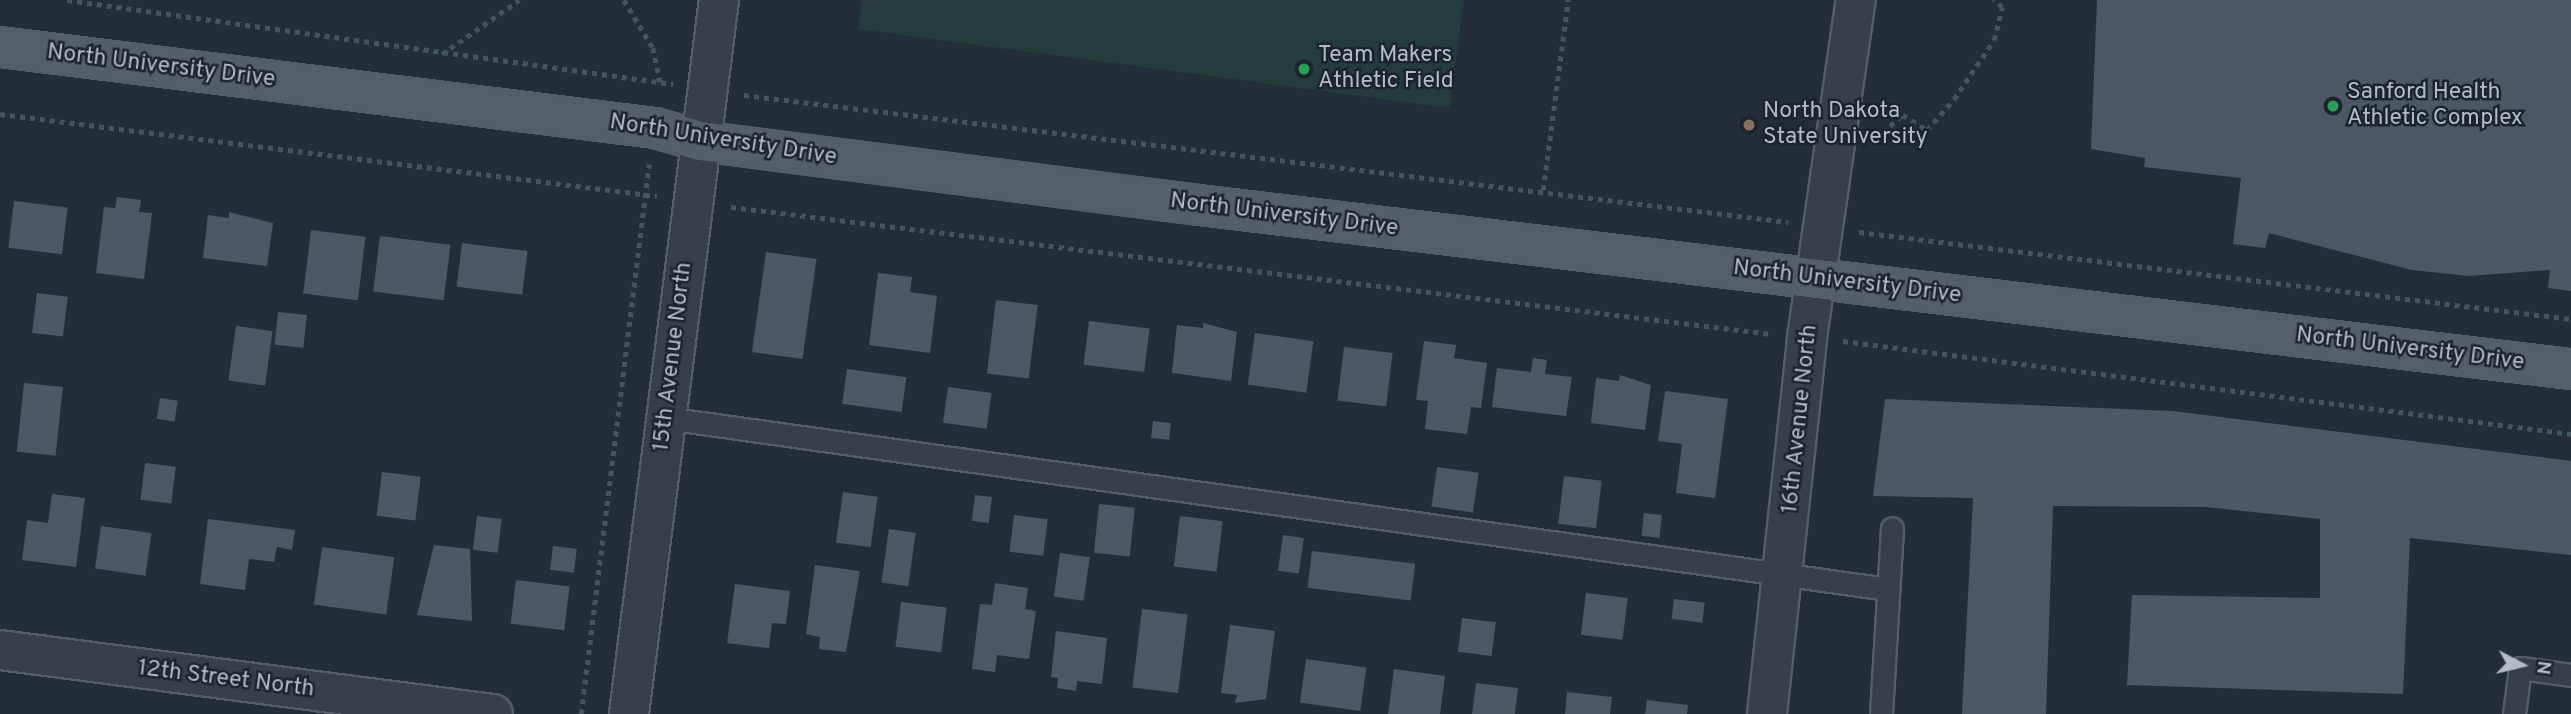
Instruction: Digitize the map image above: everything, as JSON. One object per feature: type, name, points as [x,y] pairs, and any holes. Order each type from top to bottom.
[{"type":"main road","name":"North University Drive","points":[[0,47],[655,128],[701,141],[1819,280],[2571,369]]},
{"type":"street","name":"15th Avenue North","points":[[629,714],[701,141],[692,88],[719,0]]},
{"type":"street","name":"16th Avenue North","points":[[1768,714],[1786,574],[1807,338],[1819,280],[1846,225],[1856,0]]},
{"type":"street","name":"12th Street North","points":[[0,650],[493,714]]},
{"type":"lane","points":[[666,418],[1888,589]]},
{"type":"lane","points":[[1881,714],[1892,528]]},
{"type":"lane","points":[[2514,714],[2521,668],[2571,674]]},
{"type":"path","points":[[67,0],[156,9],[442,55],[660,82],[653,48],[624,0]]},
{"type":"path","points":[[156,9],[157,0]]},
{"type":"path","points":[[442,55],[519,0]]},
{"type":"path","points":[[1544,190],[1568,0]]},
{"type":"path","points":[[1870,143],[1903,115],[1927,130],[1945,110],[1994,40],[2002,7],[1994,0]]},
{"type":"path","points":[[692,88],[1846,225],[2571,319]]},
{"type":"path","points":[[0,114],[646,194],[693,205],[1807,338],[2571,434]]},
{"type":"path","points":[[582,714],[649,160]]},
{"type":"green space","name":"Team Makers Athletic Field","points":[[862,0],[1464,0],[1449,108],[858,29]]},
{"type":"building","name":"Sanford Health Athletic Complex","points":[[2097,0],[2571,0],[2571,291],[2548,288],[2550,270],[2469,276],[2412,270],[2269,233],[2265,248],[2233,244],[2241,178],[2144,167],[2145,158],[2091,149]]},
{"type":"building","points":[[117,197],[141,200],[139,212],[152,213],[144,279],[96,273],[104,207],[115,208]]},
{"type":"building","points":[[14,201],[68,208],[62,254],[8,248]]},
{"type":"building","points":[[229,212],[273,223],[267,266],[203,258],[208,215],[229,218]]},
{"type":"building","points":[[311,230],[366,237],[358,300],[303,294]]},
{"type":"building","points":[[380,236],[450,245],[444,300],[373,292]]},
{"type":"building","points":[[462,243],[528,251],[522,295],[457,287]]},
{"type":"building","points":[[766,252],[817,259],[802,359],[752,352]]},
{"type":"building","points":[[878,273],[912,277],[910,292],[937,296],[930,353],[869,345]]},
{"type":"building","points":[[37,293],[68,297],[63,336],[32,333]]},
{"type":"building","points":[[996,300],[1038,305],[1029,379],[987,373]]},
{"type":"building","points":[[278,312],[307,315],[303,348],[275,345]]},
{"type":"building","points":[[1089,321],[1150,328],[1144,372],[1084,365]]},
{"type":"building","points":[[1203,323],[1237,332],[1231,381],[1172,373],[1177,325],[1203,328]]},
{"type":"building","points":[[236,326],[273,331],[265,386],[228,380]]},
{"type":"building","points":[[1255,333],[1313,341],[1306,393],[1248,384]]},
{"type":"building","points":[[1424,341],[1456,345],[1454,358],[1487,363],[1481,408],[1471,407],[1467,434],[1425,429],[1428,401],[1416,400]]},
{"type":"building","points":[[1344,347],[1393,353],[1386,407],[1337,401]]},
{"type":"building","points":[[1533,358],[1547,360],[1545,374],[1572,377],[1566,416],[1492,407],[1497,368],[1531,372]]},
{"type":"building","points":[[847,369],[906,377],[902,412],[842,404]]},
{"type":"building","points":[[1620,375],[1651,385],[1645,430],[1591,423],[1596,378],[1619,381]]},
{"type":"building","points":[[24,383],[63,387],[56,456],[17,452]]},
{"type":"building","points":[[948,387],[992,393],[987,429],[943,423]]},
{"type":"building","points":[[1665,391],[1728,399],[1715,498],[1676,493],[1682,444],[1658,441]]},
{"type":"building","points":[[160,398],[178,401],[174,422],[157,419]]},
{"type":"building","points":[[1885,399],[2173,411],[2571,461],[2571,555],[2410,538],[2403,694],[2127,685],[2132,595],[2320,598],[2320,519],[2206,507],[2053,506],[2046,714],[1962,714],[1973,498],[1873,496]]},
{"type":"building","points":[[1153,421],[1171,423],[1169,440],[1151,438]]},
{"type":"building","points":[[145,463],[176,467],[171,504],[140,500]]},
{"type":"building","points":[[1437,467],[1479,473],[1473,512],[1431,507]]},
{"type":"building","points":[[382,472],[421,477],[415,520],[377,516]]},
{"type":"building","points":[[1564,476],[1602,481],[1596,528],[1558,524]]},
{"type":"building","points":[[843,492],[878,497],[871,547],[836,543]]},
{"type":"building","points":[[52,494],[85,498],[76,567],[22,560],[27,520],[48,523]]},
{"type":"building","points":[[975,495],[992,497],[989,523],[972,521]]},
{"type":"building","points":[[1099,504],[1135,508],[1130,556],[1094,553]]},
{"type":"building","points":[[1644,513],[1662,515],[1659,538],[1642,536]]},
{"type":"building","points":[[1014,515],[1048,519],[1043,556],[1009,552]]},
{"type":"building","points":[[477,516],[502,519],[498,553],[473,550]]},
{"type":"building","points":[[1180,516],[1223,521],[1216,572],[1174,567]]},
{"type":"building","points":[[208,519],[295,530],[292,550],[277,547],[274,562],[249,559],[245,590],[200,584]]},
{"type":"building","points":[[101,526],[152,533],[146,576],[95,569]]},
{"type":"building","points":[[889,529],[916,533],[908,586],[881,582]]},
{"type":"building","points":[[1283,535],[1304,538],[1299,574],[1278,571]]},
{"type":"building","points":[[434,545],[470,549],[472,621],[417,615]]},
{"type":"building","points":[[553,546],[577,549],[574,573],[550,570]]},
{"type":"building","points":[[322,547],[394,557],[386,615],[314,604]]},
{"type":"building","points":[[1312,551],[1415,564],[1411,600],[1307,588]]},
{"type":"building","points":[[1060,553],[1090,557],[1084,601],[1054,597]]},
{"type":"building","points":[[815,565],[860,571],[846,652],[819,649],[820,637],[806,634]]},
{"type":"building","points":[[516,580],[570,587],[564,630],[511,624]]},
{"type":"building","points":[[995,583],[1028,588],[1025,609],[1036,611],[1029,659],[997,655],[995,672],[972,669],[980,604],[992,605]]},
{"type":"building","points":[[735,584],[790,591],[786,624],[772,623],[769,648],[727,643]]},
{"type":"building","points":[[1586,593],[1628,598],[1623,640],[1581,635]]},
{"type":"building","points":[[1674,599],[1705,603],[1702,623],[1672,619]]},
{"type":"building","points":[[901,602],[947,608],[941,652],[896,647]]},
{"type":"building","points":[[1142,609],[1188,615],[1178,693],[1132,687]]},
{"type":"building","points":[[1462,618],[1496,622],[1492,656],[1458,652]]},
{"type":"building","points":[[1230,625],[1275,631],[1266,699],[1235,703],[1237,695],[1221,693]]},
{"type":"building","points":[[1056,631],[1107,638],[1102,684],[1077,681],[1076,691],[1057,688],[1058,678],[1051,677]]},
{"type":"building","points":[[1306,659],[1366,667],[1360,711],[1300,703]]},
{"type":"building","points":[[1394,669],[1445,676],[1440,714],[1388,714]]},
{"type":"building","points":[[1476,683],[1518,688],[1515,714],[1472,714]]},
{"type":"building","points":[[1567,692],[1612,697],[1610,714],[1565,714]]},
{"type":"building","points":[[1647,700],[1688,705],[1687,714],[1645,714]]},
{"type":"place","name":"Team Makers Athletic Field","points":[[1304,69]]},
{"type":"place","name":"Sanford Health Athletic Complex","points":[[2333,106]]},
{"type":"place","name":"North Dakota State University","points":[[1749,125]]}]
